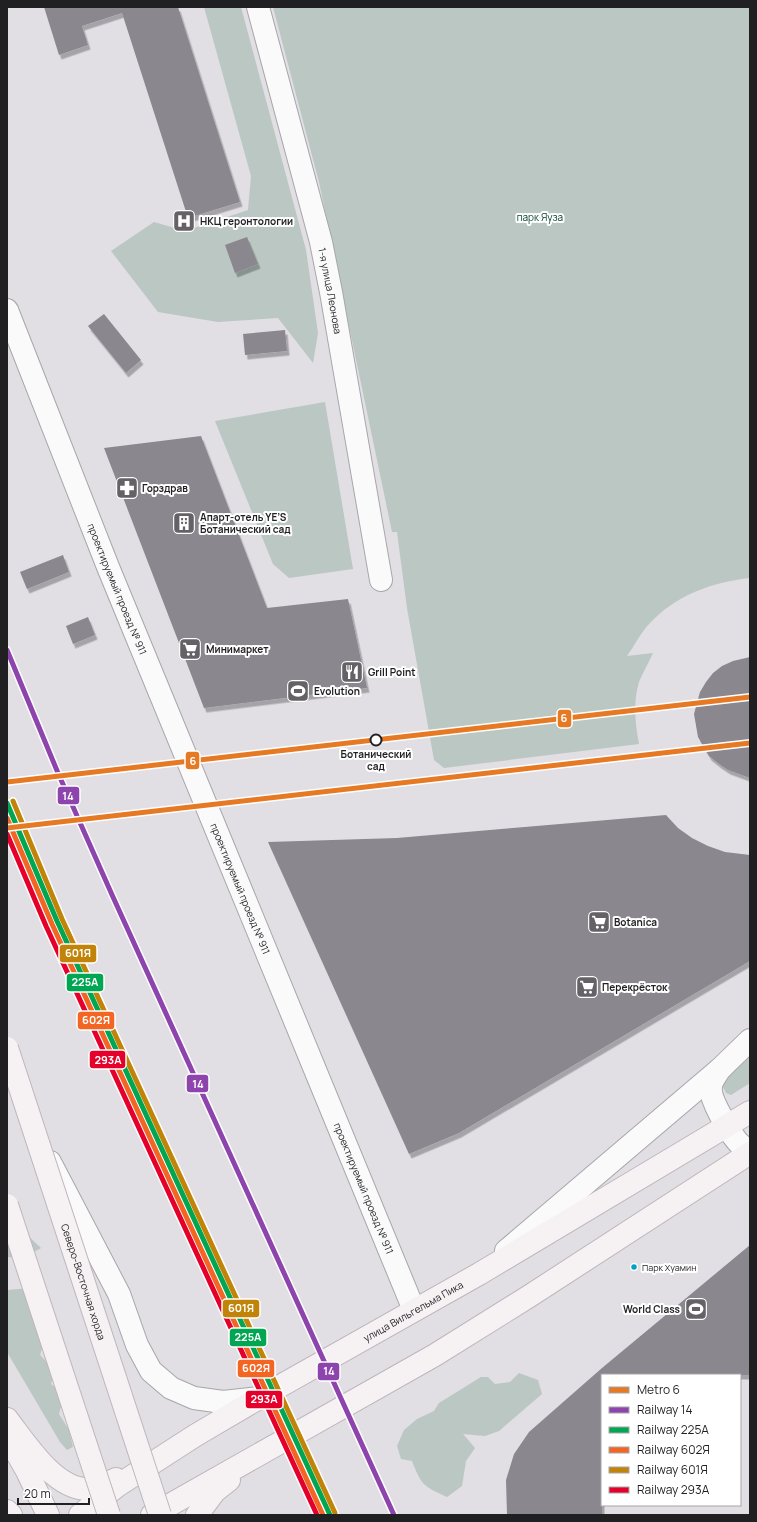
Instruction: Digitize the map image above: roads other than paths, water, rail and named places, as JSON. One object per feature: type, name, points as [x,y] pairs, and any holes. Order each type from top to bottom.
[{"type":"main road","name":"Северо-Восточная хорда","points":[[7,1048],[160,1515]]},
{"type":"main road","name":"улица Вильгельма Пика","points":[[80,1515],[117,1486],[196,1435],[479,1274],[750,1112]]},
{"type":"main road","points":[[152,1515],[448,1346],[561,1276],[750,1153]]},
{"type":"main road","points":[[7,1205],[109,1515]]},
{"type":"main road","points":[[7,1419],[56,1477],[75,1488],[88,1489],[149,1466]]},
{"type":"main road","points":[[7,1435],[27,1471],[48,1515]]},
{"type":"main road","points":[[197,1515],[215,1491],[266,1450]]},
{"type":"main road","points":[[7,1511],[11,1515]]},
{"type":"street","name":"1-я улица Леонова","points":[[258,7],[321,242],[381,580]]},
{"type":"street","name":"проектируемый проезд № 911","points":[[7,310],[108,567],[414,1310]]},
{"type":"street","points":[[479,1274],[719,1070],[750,1040]]},
{"type":"street","points":[[719,1070],[710,1088],[711,1096],[736,1141],[745,1148],[750,1149]]},
{"type":"street","points":[[7,1084],[62,1184],[119,1294],[137,1345],[151,1371],[171,1388],[194,1398],[223,1402],[259,1398]]},
{"type":"metro line","name":"6","points":[[7,782],[750,697]]},
{"type":"metro line","name":"6","points":[[7,828],[750,743]]},
{"type":"rail line","name":"14","points":[[7,650],[58,773],[113,897],[394,1515]]},
{"type":"rail line","name":"601Я","points":[[13,801],[62,919],[335,1513]]},
{"type":"rail line","name":"225А","points":[[7,803],[57,921],[330,1515]]},
{"type":"rail line","name":"602Я","points":[[7,818],[52,924],[323,1515]]},
{"type":"rail line","name":"293А","points":[[7,834],[46,926],[317,1515]]},
{"type":"place","name":"НКЦ геронтологии","points":[[184,221]]},
{"type":"place","name":"Горздрав","points":[[127,488]]},
{"type":"place","name":"Апарт-отель YE’S Ботанический сад","points":[[184,523]]},
{"type":"place","name":"Минимаркет","points":[[190,649]]},
{"type":"place","name":"Grill Point","points":[[352,672]]},
{"type":"place","name":"Evolution","points":[[298,691]]},
{"type":"place","name":"Ботанический сад","points":[[376,740]]},
{"type":"place","name":"Botanica","points":[[599,922]]},
{"type":"place","name":"Перекрёсток","points":[[587,987]]},
{"type":"place","name":"Парк Хуамин","points":[[634,1267]]},
{"type":"place","name":"World Class","points":[[696,1309]]},
{"type":"park label","name":"парк Яуза","points":[[540,217]]}]
